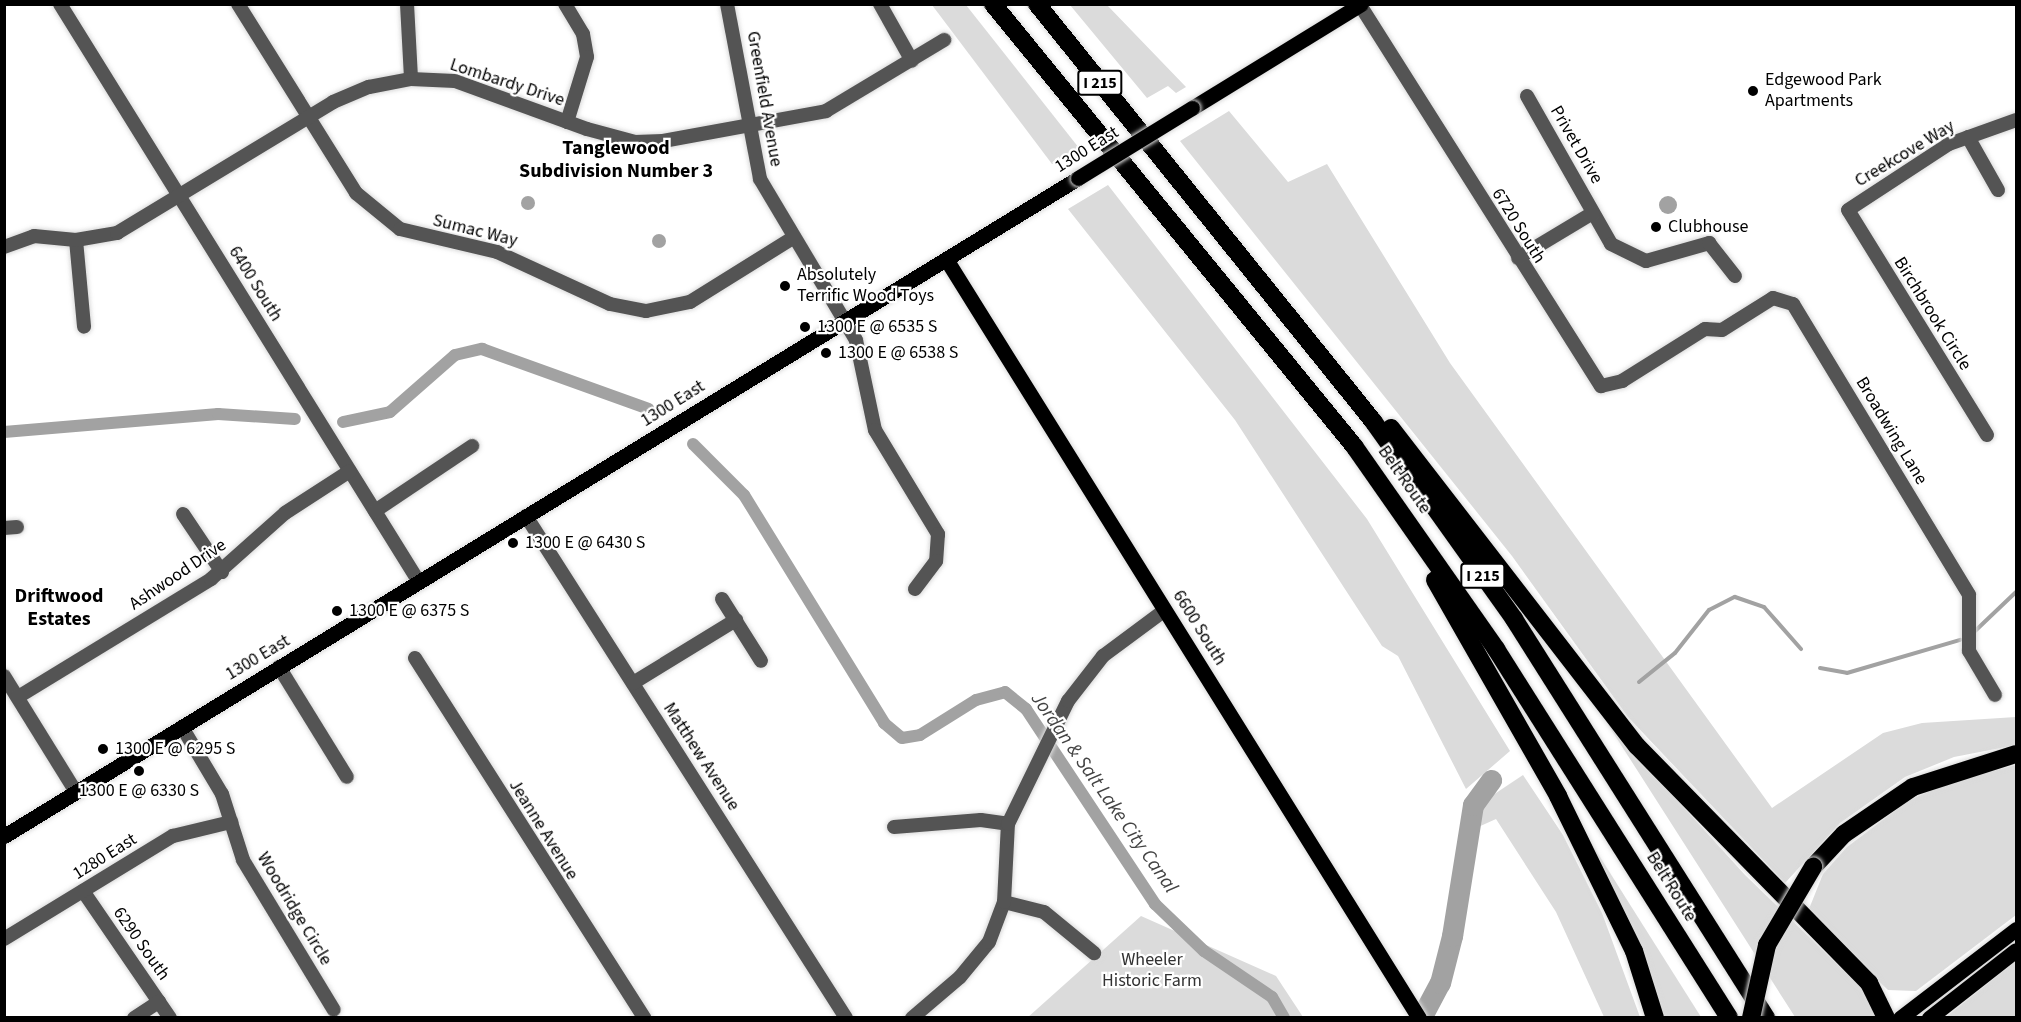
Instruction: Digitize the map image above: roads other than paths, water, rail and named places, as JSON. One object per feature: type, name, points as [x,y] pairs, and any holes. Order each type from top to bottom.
[{"type":"highway","name":"Belt Route","points":[[993,4],[1381,484],[1496,649],[1729,1017]]},
{"type":"highway","name":"Belt Route","points":[[1037,4],[1373,421],[1507,610],[1766,1017]]},
{"type":"highway","points":[[1163,161],[1447,494],[1637,746],[1869,983],[1886,1017]]},
{"type":"highway","points":[[1381,484],[1558,796],[1634,951],[1655,1017]]},
{"type":"highway","points":[[1751,1017],[1767,945],[1813,867],[1844,834],[1913,787],[2016,754]]},
{"type":"main road","name":"1300 East","points":[[4,836],[1361,5]]},
{"type":"main road","name":"6600 South","points":[[946,259],[1419,1017]]},
{"type":"main road","points":[[1900,1017],[2016,929]]},
{"type":"main road","points":[[1929,1017],[2016,951]]},
{"type":"street","name":"6400 South","points":[[60,4],[419,582]]},
{"type":"street","name":"Sumac Way","points":[[238,4],[361,201],[391,225],[517,259],[622,308],[659,311],[690,302],[793,238]]},
{"type":"street","points":[[407,4],[411,79]]},
{"type":"street","points":[[566,4],[583,34],[587,57],[567,122]]},
{"type":"street","name":"Greenfield Avenue","points":[[727,4],[760,179],[793,238],[845,321],[865,366],[879,437],[938,534],[938,556],[915,589]]},
{"type":"street","points":[[880,4],[912,61]]},
{"type":"street","name":"6720 South","points":[[1361,5],[1518,258],[1601,386],[1622,381],[1679,343]]},
{"type":"street","name":"Lombardy Drive","points":[[4,247],[34,236],[76,240],[117,233],[180,198],[308,117],[369,87],[411,79],[455,81],[567,122],[635,142],[750,128],[826,111],[944,40]]},
{"type":"street","name":"Privet Drive","points":[[1527,96],[1611,244],[1625,254],[1646,261],[1666,259],[1709,243],[1735,276]]},
{"type":"street","name":"Creekcove Way","points":[[1848,210],[1968,137],[2016,120]]},
{"type":"street","points":[[1968,137],[1998,190]]},
{"type":"street","name":"Birchbrook Circle","points":[[1848,210],[1987,435]]},
{"type":"street","name":"Privet Drive","points":[[1518,258],[1593,213]]},
{"type":"street","points":[[76,240],[84,327]]},
{"type":"street","name":"Broadwing Lane","points":[[1679,343],[1706,330],[1722,330],[1773,298],[1793,304],[1970,595],[1970,651],[1995,695]]},
{"type":"street","points":[[375,512],[472,446]]},
{"type":"street","name":"Ashwood Drive","points":[[18,697],[222,572],[285,513],[350,471]]},
{"type":"street","points":[[183,514],[222,572]]},
{"type":"street","name":"Matthew Avenue","points":[[526,516],[846,1017]]},
{"type":"street","points":[[722,598],[761,662]]},
{"type":"street","points":[[912,1017],[977,960],[1004,902],[1008,824],[1044,748],[1080,683],[1103,656],[1165,610]]},
{"type":"street","points":[[633,683],[736,620]]},
{"type":"street","name":"Jeanne Avenue","points":[[415,658],[644,1017]]},
{"type":"street","points":[[279,668],[347,777]]},
{"type":"street","points":[[4,676],[76,792]]},
{"type":"street","name":"Woodridge Circle","points":[[182,727],[217,785],[247,868],[334,1010]]},
{"type":"street","points":[[894,826],[981,820],[1008,824]]},
{"type":"street","name":"1280 East","points":[[4,939],[173,836],[231,822]]},
{"type":"street","name":"6290 South","points":[[83,891],[170,1017]]},
{"type":"street","points":[[1004,902],[1044,912],[1094,953]]},
{"type":"street","points":[[134,1017],[159,1002]]},
{"type":"waterway","name":"Jordan & Salt Lake City Canal","points":[[343,422],[390,412],[455,355],[482,349],[649,409]]},
{"type":"waterway","name":"Jordan & Salt Lake City Canal","points":[[4,432],[218,414],[295,419]]},
{"type":"waterway","name":"Jordan & Salt Lake City Canal","points":[[693,444],[744,495],[884,723],[902,738],[920,735],[976,700],[1005,692],[1026,709],[1155,904],[1204,951],[1272,997],[1284,1018]]},
{"type":"waterway","points":[[1974,632],[2016,592]]},
{"type":"waterway","points":[[1639,682],[1675,653],[1709,610],[1735,597],[1764,607],[1801,649]]},
{"type":"waterway","points":[[1820,668],[1847,673],[1960,640]]},
{"type":"waterway","points":[[1421,1018],[1440,983],[1452,936],[1473,805],[1491,780]]},
{"type":"place","name":"Edgewood Park Apartments","points":[[1753,91]]},
{"type":"place","name":"Clubhouse","points":[[1656,227]]},
{"type":"place","name":"Absolutely Terrific Wood Toys","points":[[785,286]]},
{"type":"place","name":"1300 E @ 6535 S","points":[[805,327]]},
{"type":"place","name":"1300 E @ 6538 S","points":[[826,353]]},
{"type":"place","name":"1300 E @ 6430 S","points":[[513,543]]},
{"type":"place","name":"1300 E @ 6375 S","points":[[337,611]]},
{"type":"place","name":"1300 E @ 6295 S","points":[[103,749]]},
{"type":"place","name":"1300 E @ 6330 S","points":[[139,771]]},
{"type":"district","name":"Tanglewood Subdivision Number 3","points":[[616,160]]},
{"type":"district","name":"Driftwood Estates","points":[[59,608]]},
{"type":"park label","name":"Wheeler Historic Farm","points":[[1152,971]]}]
